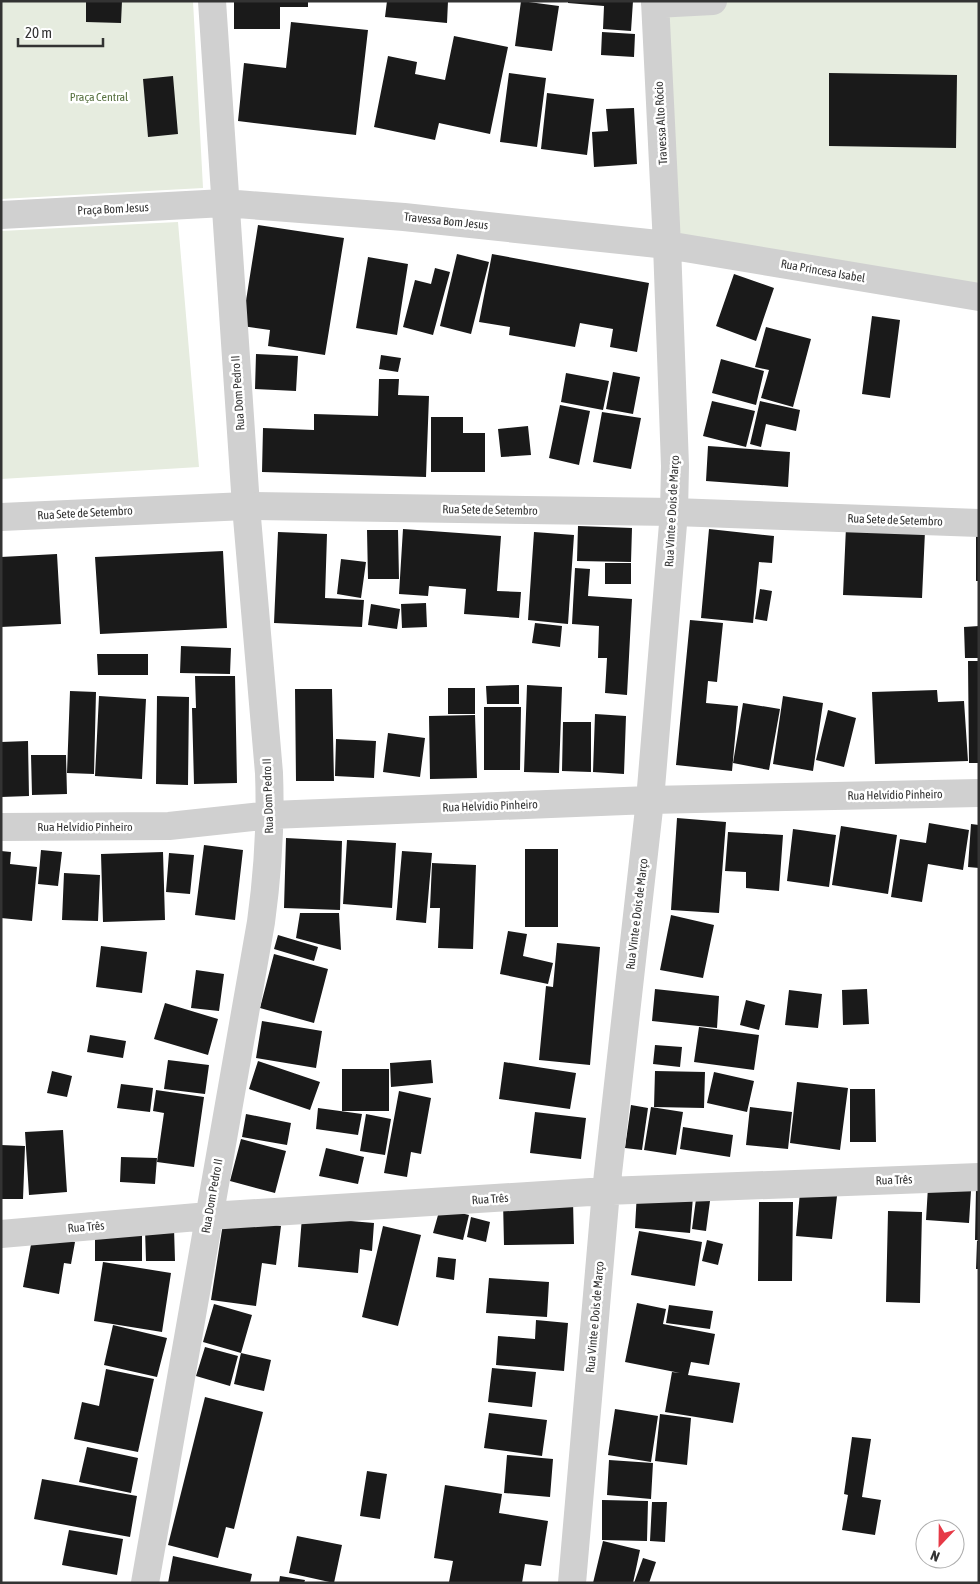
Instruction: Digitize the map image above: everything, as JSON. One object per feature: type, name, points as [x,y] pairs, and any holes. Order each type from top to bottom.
[{"type":"street","name":"Rua Dom Pedro II","points":[[145,1583],[261,922],[268,866],[271,815],[224,203],[212,1]]},
{"type":"street","points":[[655,2],[713,1]]},
{"type":"street","name":"Travessa Alto Rócio","points":[[655,2],[667,245]]},
{"type":"street","name":"Praça Bom Jesus","points":[[1,215],[224,203]]},
{"type":"street","name":"Travessa Bom Jesus","points":[[224,203],[404,217],[667,245]]},
{"type":"street","name":"Rua Princesa Isabel","points":[[667,245],[979,297]]},
{"type":"street","name":"Rua Vinte e Dois de Março","points":[[572,1583],[606,1192],[650,800],[674,512],[676,466],[667,245]]},
{"type":"street","name":"Rua Sete de Setembro","points":[[1,517],[246,506],[674,512],[979,523]]},
{"type":"street","name":"Rua Helvídio Pinheiro","points":[[1,827],[169,826],[271,815],[650,800],[979,793]]},
{"type":"street","name":"Rua Três","points":[[1,1234],[209,1216],[606,1192],[979,1177]]},
{"type":"green space","name":"Praça Central","points":[[1,1],[193,1],[203,188],[1,199]]},
{"type":"green space","points":[[713,1],[979,1],[979,297],[667,245],[655,4]]},
{"type":"green space","points":[[178,222],[199,467],[1,479],[1,231]]},
{"type":"building","points":[[86,1],[122,1],[121,23],[86,22]]},
{"type":"building","points":[[234,1],[308,1],[308,7],[280,7],[280,29],[234,29]]},
{"type":"building","points":[[387,1],[448,1],[447,23],[385,17]]},
{"type":"building","points":[[521,1],[559,6],[552,51],[515,46]]},
{"type":"building","points":[[568,1],[633,1],[631,31],[603,29],[604,6],[568,3]]},
{"type":"building","points":[[291,22],[368,30],[356,135],[238,121],[244,63],[286,68]]},
{"type":"building","points":[[602,32],[635,34],[634,57],[601,55]]},
{"type":"building","points":[[454,36],[508,47],[490,134],[439,123],[435,140],[374,127],[388,56],[417,62],[415,74],[445,80]]},
{"type":"building","points":[[509,73],[546,78],[537,147],[500,142]]},
{"type":"building","points":[[829,73],[957,75],[956,148],[829,146]]},
{"type":"building","points":[[173,76],[178,134],[148,137],[143,79]]},
{"type":"building","points":[[547,93],[594,99],[587,155],[541,149]]},
{"type":"building","points":[[634,108],[637,164],[594,167],[592,132],[608,131],[606,109]]},
{"type":"building","points":[[258,225],[344,238],[325,355],[268,346],[270,330],[242,326]]},
{"type":"building","points":[[457,254],[489,262],[471,334],[440,326]]},
{"type":"building","points":[[492,254],[649,283],[637,352],[610,347],[613,329],[580,323],[575,347],[509,335],[510,327],[479,322]]},
{"type":"building","points":[[368,257],[408,264],[397,335],[356,328]]},
{"type":"building","points":[[435,268],[450,272],[433,335],[403,327],[415,280],[431,284]]},
{"type":"building","points":[[734,274],[774,288],[756,341],[716,326]]},
{"type":"building","points":[[872,316],[900,320],[890,398],[862,394]]},
{"type":"building","points":[[766,327],[811,339],[793,407],[761,398],[769,370],[755,367]]},
{"type":"building","points":[[256,354],[298,356],[296,391],[255,389]]},
{"type":"building","points":[[381,355],[401,358],[398,372],[379,369]]},
{"type":"building","points":[[721,359],[764,371],[756,405],[712,393]]},
{"type":"building","points":[[613,372],[640,377],[633,414],[606,409]]},
{"type":"building","points":[[566,373],[609,381],[603,410],[561,402]]},
{"type":"building","points":[[379,379],[399,379],[398,395],[429,396],[426,477],[262,472],[263,428],[314,430],[314,414],[378,416]]},
{"type":"building","points":[[712,401],[755,411],[746,447],[703,436]]},
{"type":"building","points":[[760,401],[800,410],[796,431],[766,424],[761,447],[750,444]]},
{"type":"building","points":[[560,405],[590,411],[579,465],[549,458]]},
{"type":"building","points":[[602,412],[641,418],[631,469],[593,462]]},
{"type":"building","points":[[431,417],[463,417],[463,433],[485,433],[485,472],[431,472]]},
{"type":"building","points":[[528,426],[531,455],[501,457],[498,429]]},
{"type":"building","points":[[708,446],[790,452],[788,487],[706,481]]},
{"type":"building","points":[[578,526],[632,528],[631,562],[577,561]]},
{"type":"building","points":[[846,527],[925,531],[922,598],[843,595]]},
{"type":"building","points":[[403,529],[501,536],[497,591],[521,592],[519,618],[464,614],[466,589],[429,586],[428,596],[399,594]]},
{"type":"building","points":[[709,529],[774,536],[772,563],[759,562],[753,623],[701,618]]},
{"type":"building","points":[[976,529],[979,529],[979,581],[976,581]]},
{"type":"building","points":[[367,530],[398,530],[399,579],[368,579]]},
{"type":"building","points":[[278,532],[327,534],[325,598],[364,600],[362,627],[274,623]]},
{"type":"building","points":[[534,532],[574,535],[568,624],[528,620]]},
{"type":"building","points":[[223,551],[227,628],[100,634],[95,557]]},
{"type":"building","points":[[57,554],[61,624],[1,627],[1,557]]},
{"type":"building","points":[[341,559],[366,562],[361,598],[337,594]]},
{"type":"building","points":[[605,563],[631,563],[631,584],[605,584]]},
{"type":"building","points":[[575,568],[590,569],[588,596],[632,599],[627,695],[605,693],[607,658],[598,658],[599,626],[572,624]]},
{"type":"building","points":[[760,589],[772,591],[767,621],[755,619]]},
{"type":"building","points":[[426,603],[427,627],[402,628],[401,604]]},
{"type":"building","points":[[371,604],[400,609],[397,629],[368,625]]},
{"type":"building","points":[[690,620],[723,623],[717,682],[708,681],[706,703],[738,706],[732,771],[676,765]]},
{"type":"building","points":[[535,623],[562,626],[560,647],[532,643]]},
{"type":"building","points":[[979,626],[979,658],[965,658],[964,627]]},
{"type":"building","points":[[181,646],[231,648],[230,674],[180,673]]},
{"type":"building","points":[[97,654],[148,654],[148,675],[98,675]]},
{"type":"building","points":[[968,661],[979,661],[979,763],[969,763]]},
{"type":"building","points":[[195,676],[235,676],[237,783],[194,784],[192,708],[196,708]]},
{"type":"building","points":[[519,685],[519,704],[487,704],[486,686]]},
{"type":"building","points":[[527,685],[562,687],[559,773],[524,772]]},
{"type":"building","points":[[448,688],[475,688],[475,714],[448,714]]},
{"type":"building","points":[[295,689],[332,689],[334,781],[296,781]]},
{"type":"building","points":[[937,690],[938,702],[964,701],[968,761],[875,764],[872,692]]},
{"type":"building","points":[[70,691],[96,692],[94,774],[67,773]]},
{"type":"building","points":[[99,696],[146,699],[142,779],[95,776]]},
{"type":"building","points":[[157,696],[189,697],[188,785],[156,784]]},
{"type":"building","points":[[783,696],[823,703],[813,771],[773,764]]},
{"type":"building","points":[[743,703],[780,709],[769,770],[733,763]]},
{"type":"building","points":[[484,707],[521,707],[520,770],[484,770]]},
{"type":"building","points":[[828,710],[856,718],[844,767],[816,760]]},
{"type":"building","points":[[595,714],[626,716],[624,774],[593,772]]},
{"type":"building","points":[[475,715],[477,778],[430,779],[429,716]]},
{"type":"building","points":[[563,722],[591,722],[591,772],[562,771]]},
{"type":"building","points":[[388,733],[425,738],[420,777],[383,772]]},
{"type":"building","points":[[336,739],[376,741],[374,778],[335,776]]},
{"type":"building","points":[[28,741],[29,796],[1,797],[1,742]]},
{"type":"building","points":[[31,755],[66,755],[67,794],[32,795]]},
{"type":"building","points":[[677,818],[726,822],[719,913],[671,910]]},
{"type":"building","points":[[929,823],[969,830],[963,870],[928,864],[922,902],[891,897],[900,839],[926,843]]},
{"type":"building","points":[[971,824],[979,825],[979,868],[968,867]]},
{"type":"building","points":[[841,826],[897,835],[888,894],[832,885]]},
{"type":"building","points":[[793,829],[836,835],[829,887],[787,881]]},
{"type":"building","points":[[728,832],[783,835],[779,891],[746,888],[746,872],[725,871]]},
{"type":"building","points":[[286,838],[342,841],[340,910],[284,908]]},
{"type":"building","points":[[347,840],[396,843],[392,908],[343,904]]},
{"type":"building","points":[[204,845],[243,850],[235,920],[195,915]]},
{"type":"building","points":[[525,849],[558,849],[558,927],[525,927]]},
{"type":"building","points":[[41,850],[62,852],[58,886],[38,884]]},
{"type":"building","points":[[1,851],[11,852],[10,864],[37,867],[32,921],[1,918]]},
{"type":"building","points":[[402,851],[432,853],[426,923],[396,920]]},
{"type":"building","points":[[163,852],[165,920],[103,922],[101,854]]},
{"type":"building","points":[[169,853],[194,855],[190,894],[166,892]]},
{"type":"building","points":[[432,863],[476,865],[473,949],[438,948],[440,908],[430,908]]},
{"type":"building","points":[[64,873],[100,875],[98,921],[62,920]]},
{"type":"building","points":[[300,913],[339,913],[341,950],[296,938]]},
{"type":"building","points":[[671,915],[714,925],[703,978],[660,970]]},
{"type":"building","points":[[508,931],[527,934],[523,956],[553,963],[548,984],[500,974]]},
{"type":"building","points":[[278,935],[318,947],[314,961],[274,949]]},
{"type":"building","points":[[557,943],[600,947],[590,1065],[539,1060],[546,986],[553,987]]},
{"type":"building","points":[[101,946],[147,952],[142,993],[96,987]]},
{"type":"building","points":[[274,954],[328,969],[314,1023],[260,1008]]},
{"type":"building","points":[[196,970],[224,974],[219,1011],[191,1008]]},
{"type":"building","points":[[655,989],[719,996],[717,1028],[652,1021]]},
{"type":"building","points":[[867,989],[869,1024],[843,1025],[842,990]]},
{"type":"building","points":[[789,990],[822,994],[818,1028],[785,1025]]},
{"type":"building","points":[[746,1000],[765,1005],[759,1030],[740,1025]]},
{"type":"building","points":[[165,1003],[218,1019],[208,1055],[154,1039]]},
{"type":"building","points":[[262,1021],[322,1031],[316,1068],[256,1058]]},
{"type":"building","points":[[699,1027],[759,1035],[754,1070],[694,1062]]},
{"type":"building","points":[[90,1035],[126,1041],[123,1058],[87,1052]]},
{"type":"building","points":[[655,1045],[682,1047],[680,1067],[653,1064]]},
{"type":"building","points":[[168,1060],[209,1065],[205,1094],[164,1089]]},
{"type":"building","points":[[431,1060],[433,1083],[391,1087],[390,1063]]},
{"type":"building","points":[[258,1061],[320,1082],[310,1110],[249,1089]]},
{"type":"building","points":[[504,1062],[576,1073],[570,1109],[499,1099]]},
{"type":"building","points":[[342,1069],[389,1069],[389,1111],[342,1111]]},
{"type":"building","points":[[52,1071],[72,1076],[67,1097],[47,1093]]},
{"type":"building","points":[[655,1071],[705,1072],[704,1108],[654,1107]]},
{"type":"building","points":[[714,1072],[754,1081],[747,1112],[707,1103]]},
{"type":"building","points":[[797,1082],[848,1088],[840,1150],[790,1143]]},
{"type":"building","points":[[121,1084],[153,1088],[150,1112],[117,1108]]},
{"type":"building","points":[[850,1089],[875,1089],[876,1142],[850,1142]]},
{"type":"building","points":[[156,1090],[204,1097],[194,1167],[157,1162],[164,1113],[153,1111]]},
{"type":"building","points":[[399,1091],[431,1098],[421,1154],[411,1152],[407,1177],[384,1173]]},
{"type":"building","points":[[631,1105],[648,1108],[642,1150],[625,1148]]},
{"type":"building","points":[[651,1107],[683,1112],[676,1155],[644,1150]]},
{"type":"building","points":[[750,1107],[792,1112],[788,1149],[746,1145]]},
{"type":"building","points":[[318,1108],[362,1114],[358,1135],[316,1129]]},
{"type":"building","points":[[535,1112],[586,1118],[581,1159],[530,1153]]},
{"type":"building","points":[[246,1114],[291,1123],[287,1145],[242,1137]]},
{"type":"building","points":[[366,1114],[391,1119],[385,1155],[360,1151]]},
{"type":"building","points":[[683,1127],[733,1135],[730,1157],[680,1149]]},
{"type":"building","points":[[63,1130],[67,1192],[29,1195],[25,1132]]},
{"type":"building","points":[[241,1139],[286,1151],[275,1193],[230,1181]]},
{"type":"building","points":[[1,1145],[25,1146],[23,1199],[1,1199]]},
{"type":"building","points":[[326,1148],[364,1157],[358,1184],[319,1176]]},
{"type":"building","points":[[121,1157],[157,1158],[155,1184],[120,1182]]},
{"type":"building","points":[[928,1187],[971,1191],[969,1223],[926,1220]]},
{"type":"building","points":[[976,1188],[979,1188],[979,1240],[975,1240]]},
{"type":"building","points":[[637,1192],[693,1197],[690,1233],[635,1228]]},
{"type":"building","points":[[800,1192],[837,1196],[832,1239],[796,1236]]},
{"type":"building","points":[[696,1199],[710,1201],[706,1231],[692,1229]]},
{"type":"building","points":[[573,1200],[574,1244],[504,1245],[503,1201]]},
{"type":"building","points":[[759,1202],[793,1202],[792,1281],[758,1281]]},
{"type":"building","points":[[440,1208],[469,1215],[463,1240],[433,1233]]},
{"type":"building","points":[[888,1211],[922,1212],[920,1303],[886,1302]]},
{"type":"building","points":[[224,1217],[281,1226],[276,1265],[262,1263],[256,1306],[211,1300]]},
{"type":"building","points":[[302,1217],[374,1223],[372,1251],[360,1249],[358,1273],[298,1267]]},
{"type":"building","points":[[471,1217],[490,1222],[486,1242],[467,1237]]},
{"type":"building","points":[[383,1226],[421,1235],[398,1326],[362,1317]]},
{"type":"building","points":[[174,1228],[175,1261],[146,1261],[145,1229]]},
{"type":"building","points":[[639,1231],[702,1242],[695,1286],[631,1275]]},
{"type":"building","points":[[95,1232],[142,1232],[142,1261],[95,1261]]},
{"type":"building","points":[[33,1234],[75,1242],[71,1264],[64,1263],[59,1294],[23,1287]]},
{"type":"building","points":[[707,1240],[723,1244],[718,1265],[702,1261]]},
{"type":"building","points":[[977,1241],[979,1241],[979,1269],[976,1269]]},
{"type":"building","points":[[438,1257],[456,1259],[454,1280],[436,1277]]},
{"type":"building","points":[[103,1262],[171,1273],[162,1332],[94,1321]]},
{"type":"building","points":[[489,1278],[549,1282],[547,1317],[486,1313]]},
{"type":"building","points":[[637,1303],[666,1309],[663,1324],[715,1334],[709,1365],[691,1362],[688,1375],[740,1383],[733,1423],[665,1412],[672,1372],[680,1373],[625,1362]]},
{"type":"building","points":[[214,1304],[252,1315],[241,1353],[203,1342]]},
{"type":"building","points":[[669,1305],[713,1311],[710,1329],[666,1323]]},
{"type":"building","points":[[536,1320],[568,1323],[564,1371],[496,1365],[498,1336],[535,1339]]},
{"type":"building","points":[[113,1325],[167,1338],[157,1377],[104,1365]]},
{"type":"building","points":[[205,1347],[238,1356],[230,1386],[196,1376]]},
{"type":"building","points":[[241,1353],[271,1360],[264,1391],[234,1384]]},
{"type":"building","points":[[492,1368],[536,1372],[532,1407],[488,1402]]},
{"type":"building","points":[[106,1369],[154,1379],[138,1452],[74,1439],[82,1402],[99,1406]]},
{"type":"building","points":[[205,1397],[263,1412],[234,1529],[226,1527],[218,1558],[168,1545]]},
{"type":"building","points":[[615,1409],[658,1416],[651,1462],[608,1455]]},
{"type":"building","points":[[489,1413],[547,1420],[542,1456],[484,1448]]},
{"type":"building","points":[[660,1414],[691,1418],[687,1465],[655,1461]]},
{"type":"building","points":[[852,1437],[871,1439],[862,1497],[881,1500],[875,1535],[842,1530],[848,1495],[844,1494]]},
{"type":"building","points":[[87,1447],[138,1458],[131,1493],[79,1482]]},
{"type":"building","points":[[507,1455],[553,1459],[550,1497],[504,1493]]},
{"type":"building","points":[[609,1460],[653,1463],[651,1499],[607,1495]]},
{"type":"building","points":[[367,1471],[387,1474],[380,1519],[360,1516]]},
{"type":"building","points":[[42,1479],[137,1496],[130,1537],[34,1519]]},
{"type":"building","points":[[445,1485],[502,1494],[499,1513],[548,1521],[541,1566],[525,1564],[522,1583],[449,1582],[453,1561],[434,1558]]},
{"type":"building","points":[[602,1500],[648,1501],[647,1541],[602,1540]]},
{"type":"building","points":[[652,1502],[667,1502],[665,1542],[650,1541]]},
{"type":"building","points":[[69,1530],[123,1539],[117,1575],[62,1565]]},
{"type":"building","points":[[297,1536],[342,1545],[334,1583],[289,1573]]},
{"type":"building","points":[[603,1541],[640,1550],[633,1583],[593,1583]]},
{"type":"building","points":[[173,1556],[252,1574],[250,1583],[168,1583]]},
{"type":"building","points":[[643,1558],[656,1562],[649,1583],[634,1583]]},
{"type":"building","points":[[280,1576],[305,1580],[304,1583],[279,1583]]}]
